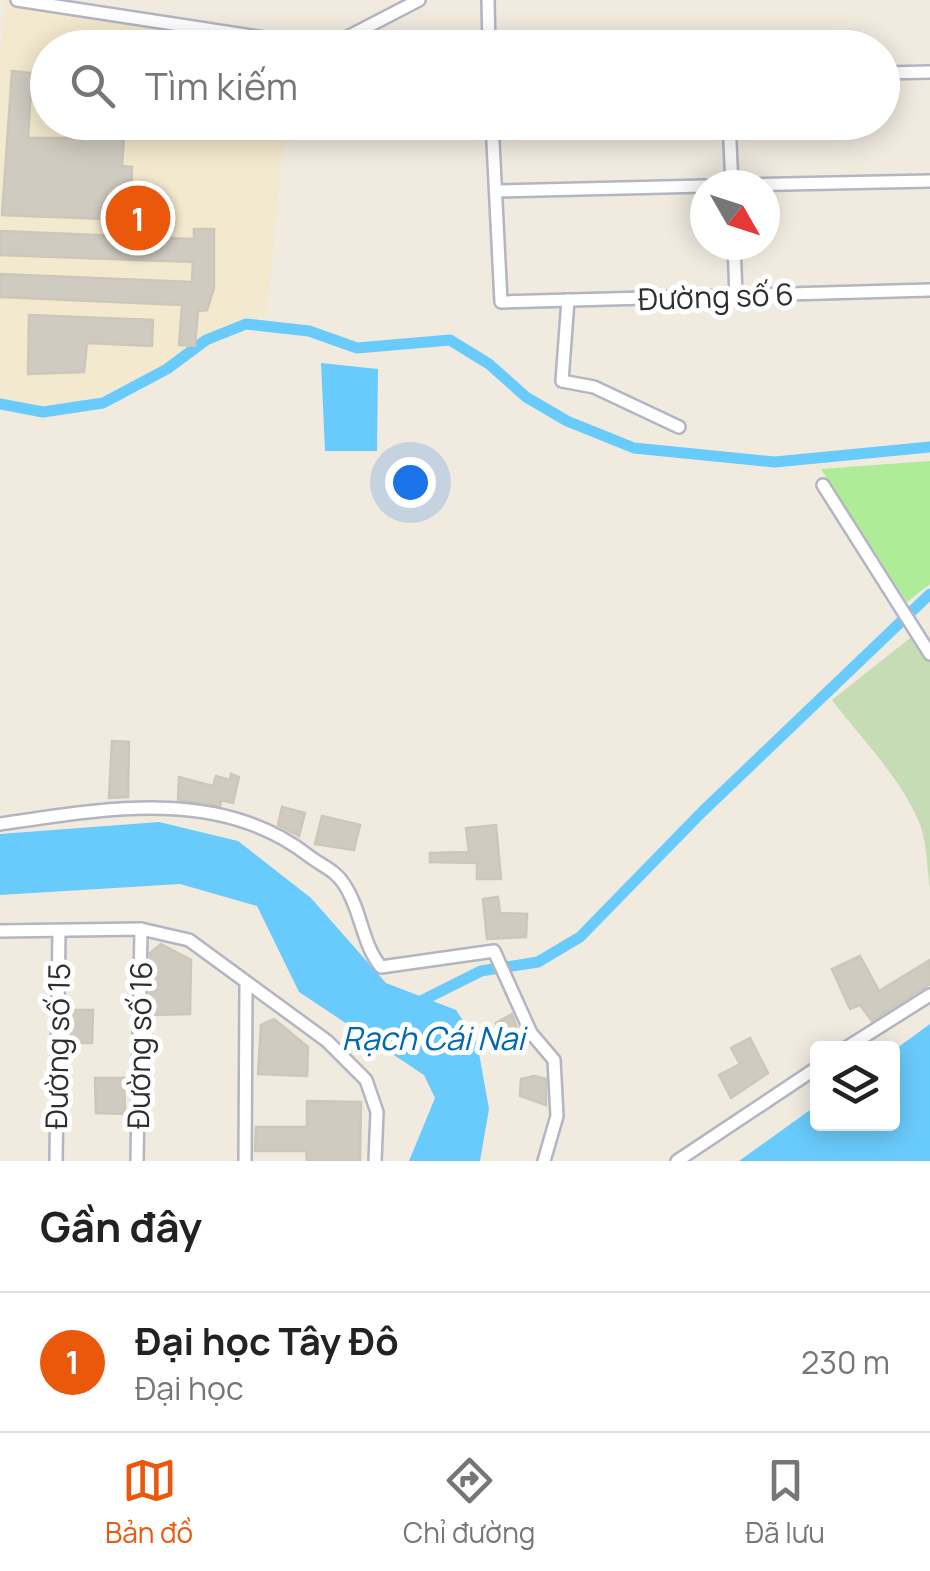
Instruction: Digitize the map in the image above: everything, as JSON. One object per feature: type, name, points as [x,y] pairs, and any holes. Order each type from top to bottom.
[{"type":"street","points":[[17,0],[213,30]]},
{"type":"street","points":[[361,30],[419,0]]},
{"type":"street","points":[[488,0],[489,30]]},
{"type":"street","points":[[900,73],[930,72]]},
{"type":"street","points":[[493,140],[496,191],[690,186]]},
{"type":"street","points":[[730,140],[731,170]]},
{"type":"street","points":[[780,184],[930,181]]},
{"type":"street","name":"Đường số 6","points":[[496,191],[501,302],[930,290]]},
{"type":"street","points":[[735,260],[736,296]]},
{"type":"street","points":[[568,300],[562,381],[594,387],[679,427]]},
{"type":"street","points":[[823,485],[930,654]]},
{"type":"street","points":[[0,824],[159,805],[224,816],[293,844],[327,865],[352,898],[370,953],[381,967],[494,951],[532,1032],[554,1060],[557,1116],[544,1161]]},
{"type":"street","points":[[0,931],[141,929],[188,940],[246,986],[327,1041],[366,1080],[376,1112],[375,1161]]},
{"type":"street","name":"Đường số 16","points":[[137,1161],[141,929]]},
{"type":"street","name":"Đường số 15","points":[[56,1161],[59,931]]},
{"type":"street","points":[[245,1161],[246,986]]},
{"type":"street","points":[[857,1041],[930,994]]},
{"type":"street","points":[[677,1161],[810,1071]]},
{"type":"shaded area","points":[[5,0],[184,30],[30,30],[30,140],[283,140],[267,314],[190,348],[132,384],[79,402],[36,406],[0,400],[0,62]]},
{"type":"green space","points":[[930,461],[930,584],[907,602],[821,469]]},
{"type":"green space","points":[[919,631],[930,648],[930,889],[923,834],[913,810],[893,777],[832,700]]},
{"type":"water","points":[[321,363],[378,369],[377,451],[325,451]]},
{"type":"water","name":"Rạch Cái Nai","points":[[159,822],[238,841],[311,898],[386,983],[456,1010],[477,1042],[489,1109],[480,1161],[409,1161],[435,1098],[424,1075],[299,992],[257,906],[180,884],[0,895],[0,834]]},
{"type":"water","points":[[930,1024],[930,1161],[739,1161],[810,1110],[810,1131],[900,1131],[900,1046]]},
{"type":"building","points":[[12,71],[30,73],[30,140],[124,140],[122,166],[132,167],[130,220],[2,215]]},
{"type":"building","points":[[194,229],[214,229],[214,288],[207,310],[198,311],[195,346],[179,345],[182,305],[0,297],[0,274],[192,282],[193,262],[0,255],[0,231],[194,239]]},
{"type":"building","points":[[29,315],[153,320],[152,346],[87,343],[84,372],[28,374]]},
{"type":"building","points":[[112,741],[129,742],[128,797],[109,798]]},
{"type":"building","points":[[231,774],[239,777],[233,803],[221,800],[220,806],[178,800],[179,777],[213,786],[216,776],[230,780]]},
{"type":"building","points":[[282,807],[305,813],[299,836],[278,825]]},
{"type":"building","points":[[322,816],[360,825],[354,850],[315,844]]},
{"type":"building","points":[[496,825],[501,879],[477,879],[477,863],[430,862],[430,853],[469,852],[466,828]]},
{"type":"building","points":[[498,897],[500,913],[527,914],[526,937],[487,939],[483,899]]},
{"type":"building","points":[[161,944],[191,960],[190,1014],[150,1015],[150,953]]},
{"type":"building","points":[[860,956],[879,991],[930,960],[930,984],[872,1021],[860,1005],[850,1009],[832,969]]},
{"type":"building","points":[[67,1010],[93,1010],[92,1043],[67,1043]]},
{"type":"building","points":[[512,1014],[522,1042],[506,1051],[496,1023]]},
{"type":"building","points":[[274,1019],[308,1047],[307,1076],[258,1074],[261,1025]]},
{"type":"building","points":[[750,1038],[768,1073],[731,1098],[719,1075],[740,1064],[731,1048]]},
{"type":"building","points":[[95,1078],[124,1078],[125,1114],[96,1113]]},
{"type":"building","points":[[521,1079],[546,1079],[546,1105],[520,1096]]},
{"type":"building","points":[[307,1101],[361,1102],[360,1161],[307,1161],[306,1151],[255,1151],[256,1127],[307,1127]]},
{"type":"waterway","points":[[0,404],[43,412],[103,403],[167,369],[206,340],[246,324],[309,331],[357,348],[450,340],[489,364],[526,397],[567,421],[634,448],[775,462],[930,447]]},
{"type":"waterway","points":[[415,1004],[481,971],[538,962],[580,937],[702,812],[930,594]]},
{"type":"place","name":"Đại học Tây Đô","points":[[138,218]]}]
